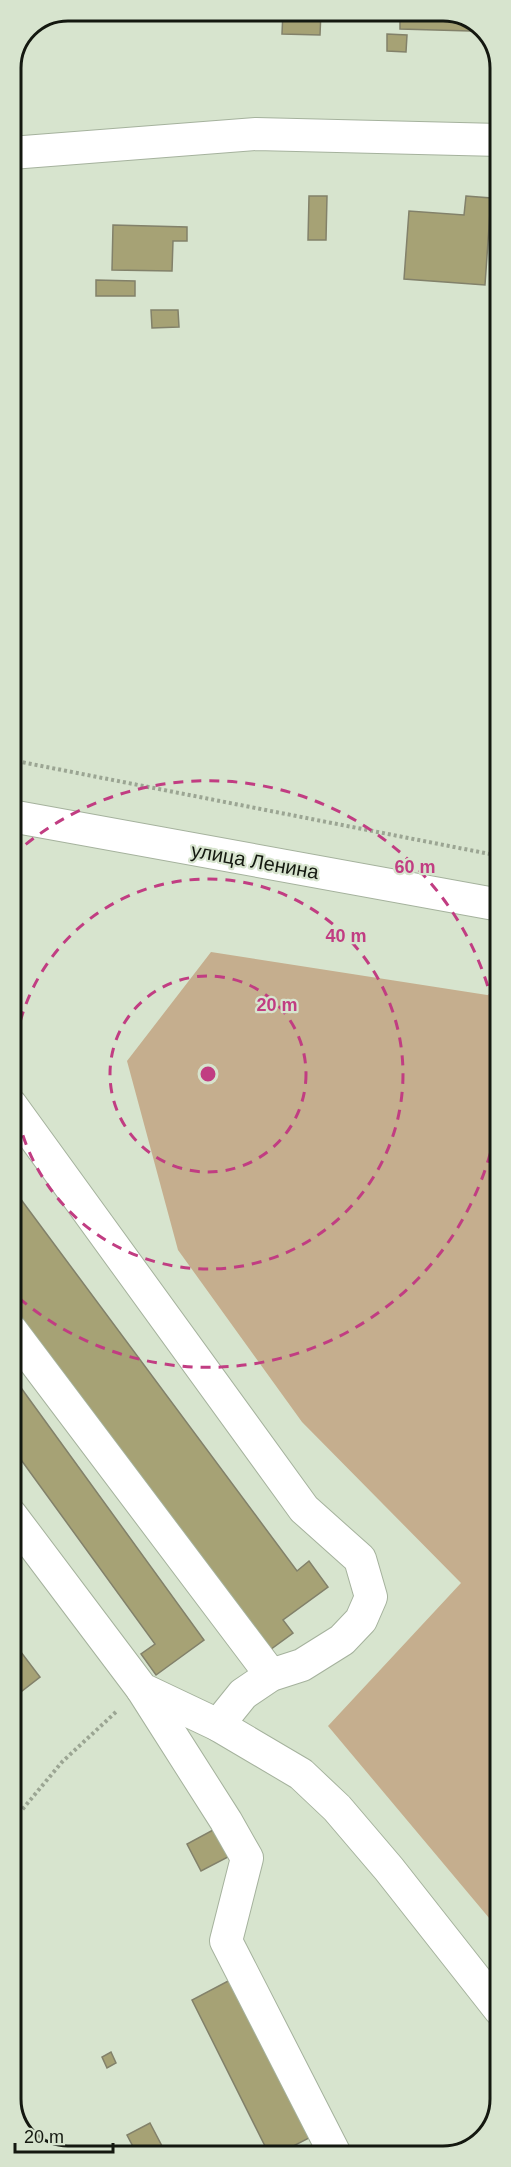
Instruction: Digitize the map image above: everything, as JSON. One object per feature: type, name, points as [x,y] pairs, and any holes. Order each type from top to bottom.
[{"type":"street","points":[[21,152],[256,134],[490,141]]},
{"type":"street","name":"улица Ленина","points":[[21,818],[490,903]]},
{"type":"street","points":[[21,1119],[304,1509],[360,1559],[371,1597],[362,1620],[342,1640],[302,1665],[271,1675],[243,1694],[218,1725]]},
{"type":"street","points":[[21,1343],[271,1675]]},
{"type":"street","points":[[21,1528],[142,1689],[247,1858],[226,1941],[331,2146]]},
{"type":"street","points":[[142,1689],[218,1725],[302,1774],[337,1808],[389,1869],[490,1997]]},
{"type":"path","points":[[21,762],[490,854]]},
{"type":"path","points":[[21,1811],[62,1762],[142,1689]]},
{"type":"shaded area","points":[[211,952],[490,995],[490,1919],[328,1726],[461,1583],[302,1422],[178,1250],[127,1061]]},
{"type":"building","points":[[283,21],[321,21],[320,35],[282,34]]},
{"type":"building","points":[[400,21],[446,21],[461,25],[470,31],[400,29]]},
{"type":"building","points":[[387,34],[407,35],[406,52],[387,51]]},
{"type":"building","points":[[309,196],[327,196],[326,240],[308,240]]},
{"type":"building","points":[[466,196],[490,198],[485,285],[404,279],[409,211],[464,215]]},
{"type":"building","points":[[113,225],[187,227],[187,241],[173,241],[172,271],[112,270]]},
{"type":"building","points":[[96,280],[135,281],[135,296],[96,296]]},
{"type":"building","points":[[151,310],[178,310],[179,327],[152,328]]},
{"type":"building","points":[[21,1199],[297,1571],[309,1561],[328,1587],[283,1620],[293,1633],[263,1655],[21,1329]]},
{"type":"building","points":[[21,1388],[204,1640],[156,1675],[141,1654],[155,1644],[21,1460]]},
{"type":"building","points":[[21,1652],[40,1677],[21,1692]]},
{"type":"building","points":[[213,1830],[228,1857],[201,1871],[187,1844]]},
{"type":"building","points":[[230,1980],[309,2138],[293,2146],[265,2146],[192,2000]]},
{"type":"building","points":[[111,2052],[116,2063],[107,2068],[102,2057]]},
{"type":"building","points":[[150,2123],[162,2146],[133,2146],[127,2135]]}]
